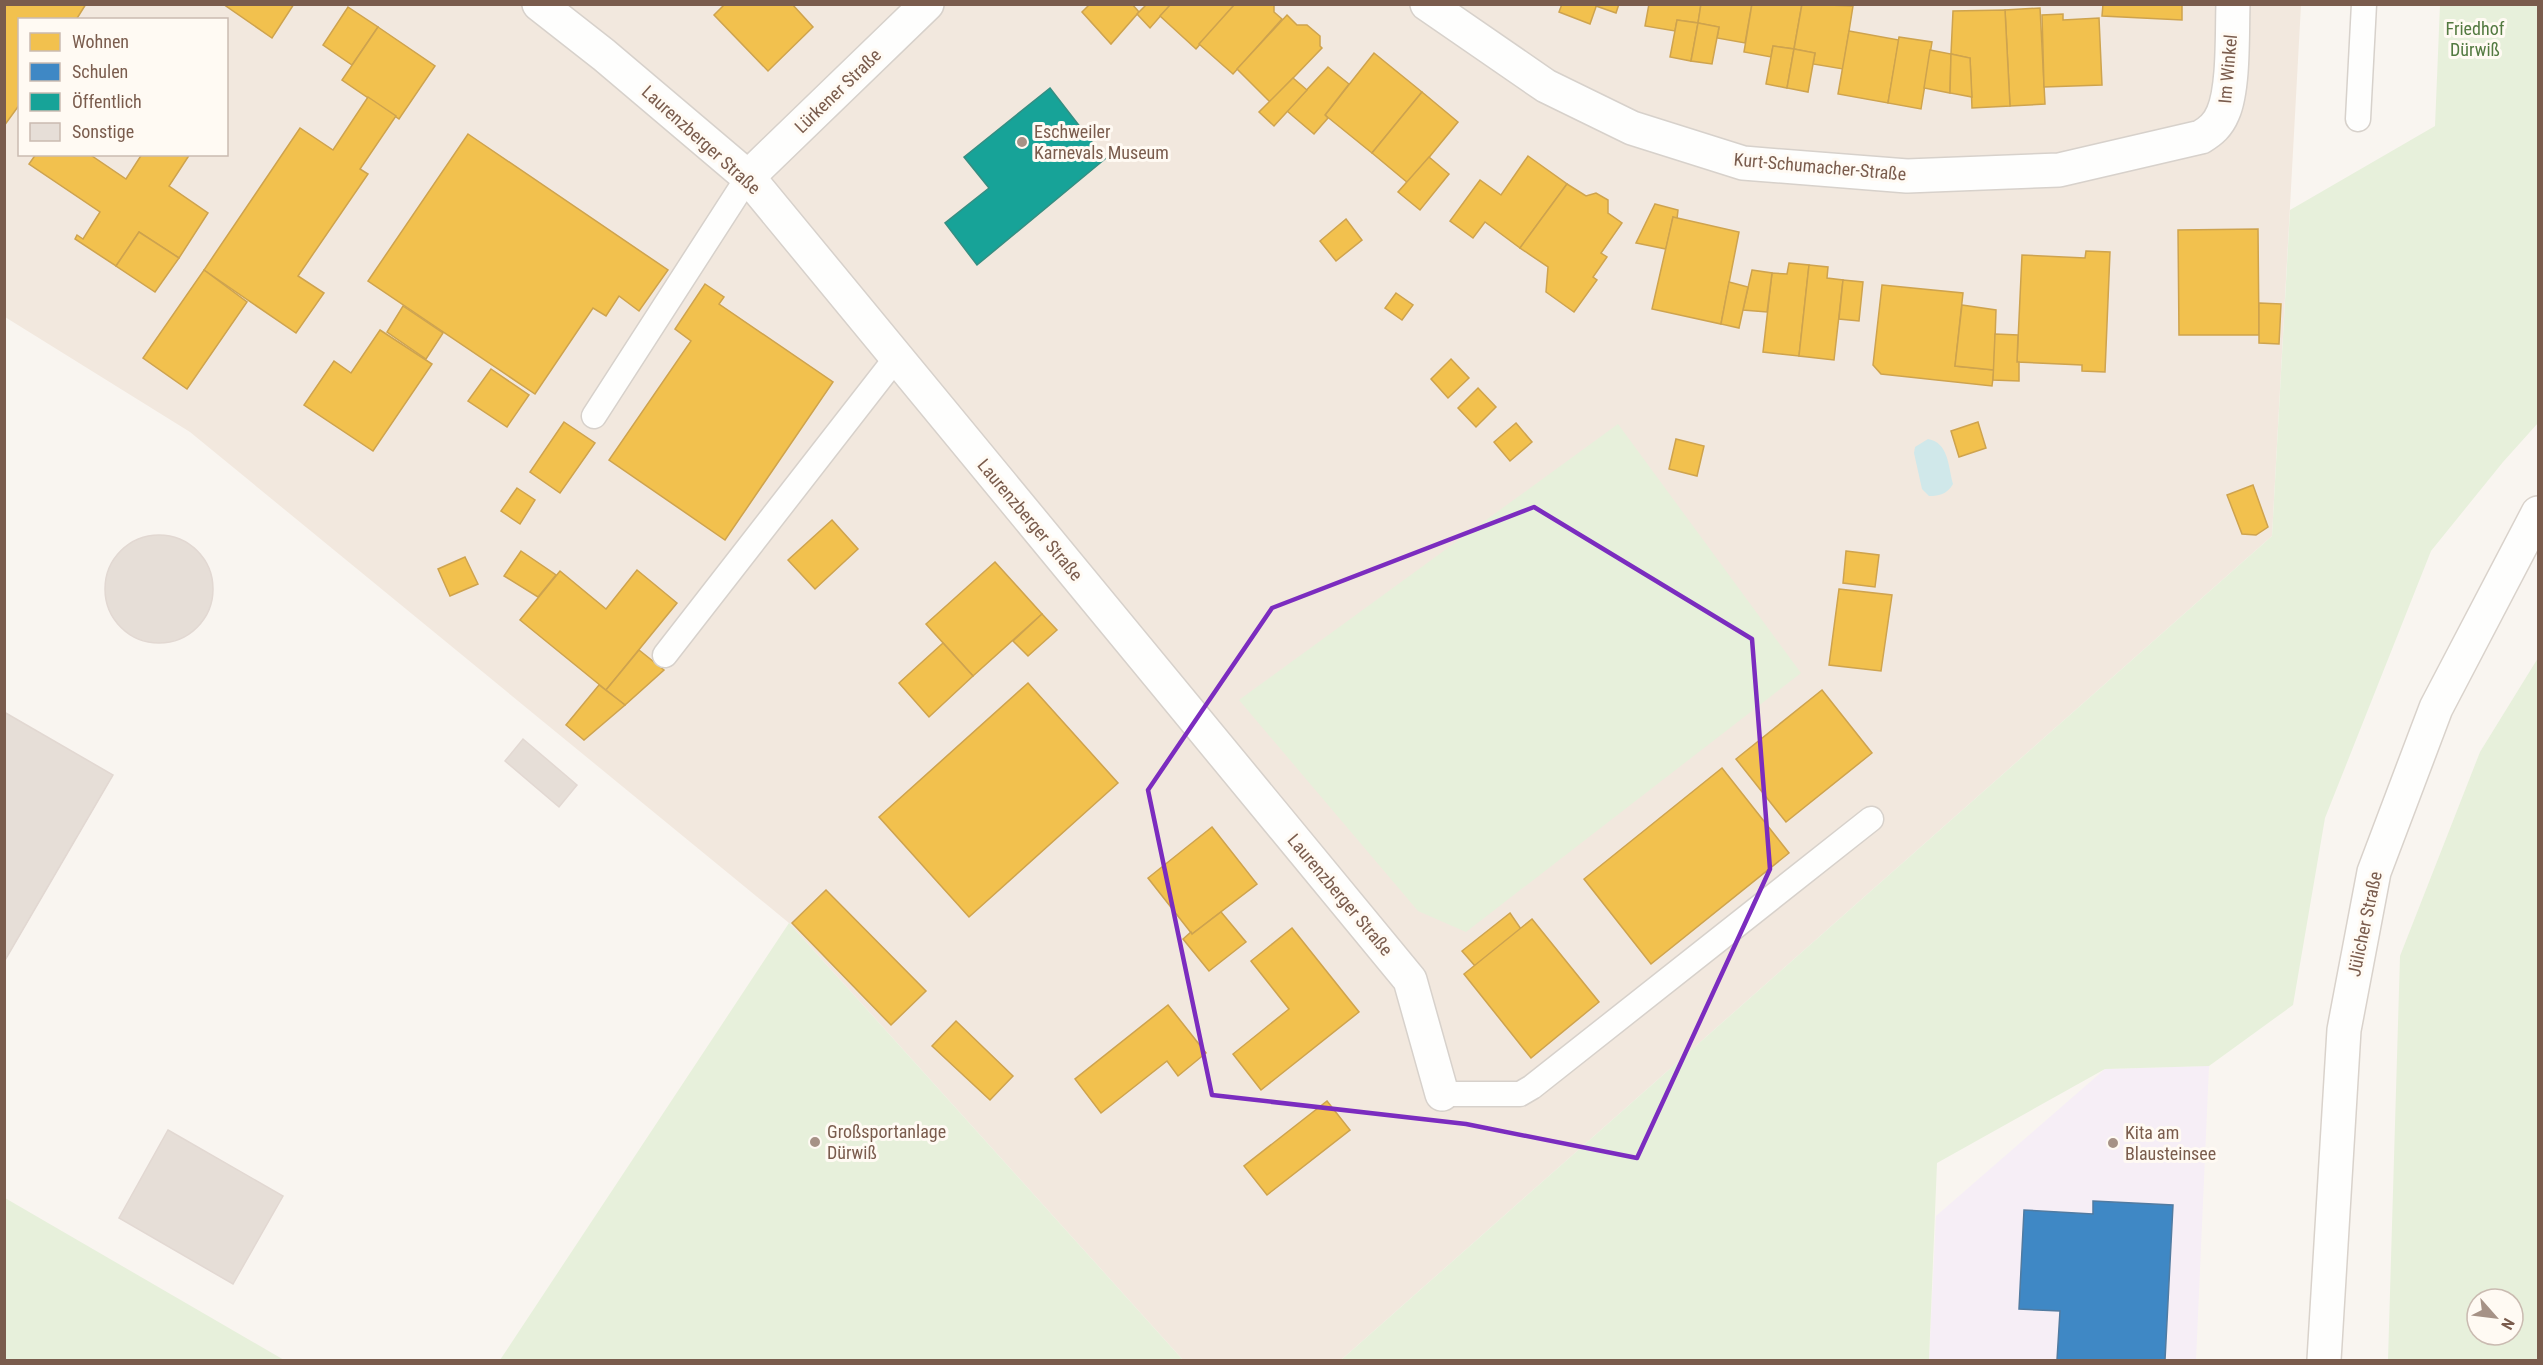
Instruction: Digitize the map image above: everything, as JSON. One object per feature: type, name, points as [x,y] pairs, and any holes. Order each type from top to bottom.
[{"type":"street","name":"Laurenzberger Straße","points":[[539,4],[604,55],[748,177],[1410,980],[1442,1094]]},
{"type":"street","name":"Lürkener Straße","points":[[748,177],[927,4]]},
{"type":"street","name":"Kurt-Schumacher-Straße","points":[[1427,4],[1546,86],[1632,128],[1743,163],[1907,176],[2059,170],[2201,137],[2212,131]]},
{"type":"street","name":"Im Winkel","points":[[2212,131],[2224,113],[2229,88],[2233,4]]},
{"type":"street","name":"Jülicher Straße","points":[[2324,1360],[2344,1030],[2374,872],[2436,708],[2536,517]]},
{"type":"lane","points":[[2358,119],[2364,4]]},
{"type":"lane","points":[[594,416],[748,177]]},
{"type":"lane","points":[[665,655],[896,358]]},
{"type":"lane","points":[[1442,1094],[1520,1094],[1532,1087],[1871,819]]},
{"type":"highlighted area","points":[[1534,507],[1752,639],[1770,869],[1637,1158],[1466,1124],[1212,1095],[1148,790],[1272,608]]},
{"type":"shaded area","points":[[4,5],[2301,5],[2272,536],[1341,1360],[1183,1360],[789,923],[190,432],[5,317]]},
{"type":"shaded area","name":"Kita am Blausteinsee","points":[[2209,1066],[2196,1360],[1929,1360],[1936,1216],[2105,1069]]},
{"type":"green space","name":"Friedhof Dürwiß","points":[[2440,5],[2538,5],[2538,423],[2503,462],[2431,551],[2325,818],[2293,1005],[2209,1066],[2105,1069],[1937,1163],[1929,1360],[1341,1360],[2272,536],[2290,210],[2435,126]]},
{"type":"green space","points":[[1618,424],[1801,673],[1466,932],[1418,911],[1239,700]]},
{"type":"green space","points":[[2538,658],[2538,1360],[2388,1360],[2400,956],[2480,752]]},
{"type":"green space","name":"Großsportanlage Dürwiß","points":[[789,923],[1183,1360],[500,1360]]},
{"type":"green space","points":[[5,1198],[284,1360],[5,1360]]},
{"type":"water","points":[[1928,439],[1935,441],[1944,450],[1953,484],[1946,492],[1937,496],[1929,496],[1922,489],[1914,453],[1915,447]]},
{"type":"building: Wohnen","points":[[4,4],[86,4],[77,18],[18,18],[18,107],[4,126]]},
{"type":"building: Wohnen","points":[[223,4],[294,4],[272,38]]},
{"type":"building: Wohnen","points":[[725,4],[792,4],[813,27],[768,71],[714,15]]},
{"type":"building: Wohnen","points":[[1090,4],[1132,4],[1139,12],[1111,44],[1082,12]]},
{"type":"building: Wohnen","points":[[1147,4],[1171,4],[1150,28],[1137,14]]},
{"type":"building: Wohnen","points":[[1171,4],[1235,4],[1196,49],[1160,16]]},
{"type":"building: Wohnen","points":[[1235,4],[1274,4],[1274,12],[1282,19],[1233,74],[1199,44]]},
{"type":"building: Wohnen","points":[[1562,4],[1597,4],[1590,24],[1559,12]]},
{"type":"building: Wohnen","points":[[1597,4],[1619,4],[1616,13],[1596,6]]},
{"type":"building: Wohnen","points":[[1649,4],[1701,4],[1698,23],[1677,20],[1675,31],[1645,26]]},
{"type":"building: Wohnen","points":[[1701,4],[1752,4],[1745,43],[1717,38],[1719,27],[1698,23]]},
{"type":"building: Wohnen","points":[[1752,4],[1802,4],[1794,49],[1773,46],[1771,57],[1744,52]]},
{"type":"building: Wohnen","points":[[1802,4],[1853,6],[1843,69],[1813,64],[1815,53],[1794,49]]},
{"type":"building: Wohnen","points":[[2103,4],[2182,4],[2182,20],[2102,16]]},
{"type":"building: Wohnen","points":[[348,7],[378,27],[352,65],[323,45]]},
{"type":"building: Wohnen","points":[[2040,8],[2045,104],[2010,106],[2005,10]]},
{"type":"building: Wohnen","points":[[2005,10],[2010,106],[1972,108],[1970,58],[1951,54],[1953,11]]},
{"type":"building: Wohnen","points":[[2063,14],[2063,20],[2099,18],[2102,85],[2044,87],[2042,15]]},
{"type":"building: Wohnen","points":[[1287,15],[1297,25],[1307,25],[1320,36],[1322,48],[1270,102],[1237,69]]},
{"type":"building: Wohnen","points":[[1677,20],[1698,23],[1691,61],[1670,57]]},
{"type":"building: Wohnen","points":[[1698,23],[1719,27],[1712,64],[1691,61]]},
{"type":"building: Wohnen","points":[[378,27],[435,66],[399,119],[342,80]]},
{"type":"building: Wohnen","points":[[1849,31],[1899,40],[1888,103],[1838,94]]},
{"type":"building: Wohnen","points":[[1899,37],[1932,42],[1921,109],[1888,103]]},
{"type":"building: Wohnen","points":[[1773,46],[1794,49],[1787,88],[1766,84]]},
{"type":"building: Wohnen","points":[[1794,49],[1815,53],[1808,92],[1787,88]]},
{"type":"building: Wohnen","points":[[1930,50],[1951,54],[1950,93],[1924,88]]},
{"type":"building: Wohnen","points":[[1374,53],[1422,92],[1372,153],[1325,115]]},
{"type":"building: Wohnen","points":[[1951,54],[1970,58],[1972,97],[1950,93]]},
{"type":"building: Wohnen","points":[[1328,67],[1349,84],[1325,115],[1328,118],[1314,134],[1287,111]]},
{"type":"building: Wohnen","points":[[1293,78],[1307,90],[1274,126],[1259,112]]},
{"type":"building: Wohnen","points":[[1422,92],[1458,122],[1408,183],[1372,153]]},
{"type":"building: Wohnen","points":[[368,97],[396,116],[360,169],[368,174],[298,276],[324,293],[296,333],[204,270],[300,128],[333,150]]},
{"type":"building: Wohnen","points":[[468,134],[668,270],[639,311],[619,296],[606,316],[593,308],[535,394],[368,281]]},
{"type":"building: Wohnen","points":[[35,156],[92,156],[126,179],[141,156],[189,156],[169,186],[208,213],[179,258],[139,232],[116,266],[75,239],[77,235],[83,239],[100,212],[29,164]]},
{"type":"building: Wohnen","points":[[1528,156],[1567,184],[1520,248],[1485,222],[1473,238],[1450,221],[1480,180],[1501,195]]},
{"type":"building: Wohnen","points":[[1429,157],[1449,174],[1420,210],[1398,192]]},
{"type":"building: Wohnen","points":[[1567,184],[1586,196],[1596,193],[1608,200],[1608,213],[1622,223],[1601,253],[1607,257],[1593,277],[1597,280],[1574,312],[1546,292],[1548,267],[1520,248]]},
{"type":"building: Wohnen","points":[[1655,204],[1678,210],[1677,219],[1673,217],[1666,249],[1636,243]]},
{"type":"building: Wohnen","points":[[1673,217],[1739,232],[1721,324],[1652,309]]},
{"type":"building: Wohnen","points":[[1346,219],[1362,240],[1336,261],[1320,241]]},
{"type":"building: Wohnen","points":[[2258,229],[2259,335],[2179,335],[2178,230]]},
{"type":"building: Wohnen","points":[[139,232],[179,258],[155,292],[116,266]]},
{"type":"building: Wohnen","points":[[2086,251],[2110,252],[2105,372],[2082,371],[2082,365],[2017,362],[2022,255],[2085,258]]},
{"type":"building: Wohnen","points":[[1789,263],[1809,265],[1799,356],[1763,352],[1772,273],[1787,274]]},
{"type":"building: Wohnen","points":[[1809,265],[1828,267],[1827,278],[1843,280],[1834,360],[1799,356]]},
{"type":"building: Wohnen","points":[[204,270],[247,302],[187,389],[143,358]]},
{"type":"building: Wohnen","points":[[1752,270],[1772,273],[1767,312],[1743,310]]},
{"type":"building: Wohnen","points":[[1843,280],[1863,282],[1859,321],[1839,319]]},
{"type":"building: Wohnen","points":[[1729,282],[1748,287],[1739,328],[1721,324]]},
{"type":"building: Wohnen","points":[[705,284],[724,297],[719,304],[833,382],[725,540],[609,460],[691,341],[675,329]]},
{"type":"building: Wohnen","points":[[1882,285],[1963,293],[1955,366],[1994,370],[1992,386],[1881,374],[1873,365]]},
{"type":"building: Wohnen","points":[[1396,293],[1413,305],[1402,320],[1385,308]]},
{"type":"building: Wohnen","points":[[2259,303],[2281,304],[2279,344],[2259,343]]},
{"type":"building: Wohnen","points":[[1962,305],[1996,310],[1994,370],[1955,366]]},
{"type":"building: Wohnen","points":[[403,306],[443,333],[426,359],[387,332]]},
{"type":"building: Wohnen","points":[[380,330],[432,364],[373,451],[304,405],[334,361],[351,373]]},
{"type":"building: Wohnen","points":[[1995,334],[2018,335],[2019,381],[1993,380]]},
{"type":"building: Wohnen","points":[[1451,359],[1469,378],[1448,398],[1431,379]]},
{"type":"building: Wohnen","points":[[491,369],[529,395],[507,427],[468,401]]},
{"type":"building: Wohnen","points":[[1478,388],[1496,407],[1476,427],[1458,408]]},
{"type":"building: Wohnen","points":[[564,422],[595,443],[560,493],[530,472]]},
{"type":"building: Wohnen","points":[[1978,422],[1986,448],[1959,457],[1951,431]]},
{"type":"building: Wohnen","points":[[1516,423],[1532,442],[1510,461],[1494,442]]},
{"type":"building: Wohnen","points":[[1676,439],[1704,446],[1697,476],[1669,469]]},
{"type":"building: Wohnen","points":[[2253,485],[2268,527],[2256,535],[2242,534],[2227,495]]},
{"type":"building: Wohnen","points":[[517,488],[535,500],[520,524],[501,511]]},
{"type":"building: Wohnen","points":[[832,520],[858,549],[815,589],[788,560]]},
{"type":"building: Wohnen","points":[[521,551],[556,575],[538,597],[504,576]]},
{"type":"building: Wohnen","points":[[1846,551],[1879,555],[1875,587],[1843,583]]},
{"type":"building: Wohnen","points":[[465,557],[478,584],[450,596],[438,569]]},
{"type":"building: Wohnen","points":[[995,562],[1042,614],[973,676],[926,624]]},
{"type":"building: Wohnen","points":[[637,570],[677,603],[606,690],[520,620],[560,571],[606,609]]},
{"type":"building: Wohnen","points":[[1839,589],[1892,595],[1881,671],[1829,665]]},
{"type":"building: Wohnen","points":[[1042,614],[1057,630],[1028,656],[1013,641]]},
{"type":"building: Wohnen","points":[[943,643],[973,676],[929,717],[899,683]]},
{"type":"building: Wohnen","points":[[639,650],[664,670],[625,705],[606,690]]},
{"type":"building: Wohnen","points":[[1028,683],[1118,783],[969,917],[879,817]]},
{"type":"building: Wohnen","points":[[599,685],[625,705],[584,740],[566,725]]},
{"type":"building: Wohnen","points":[[1822,690],[1872,753],[1786,822],[1736,759]]},
{"type":"building: Wohnen","points":[[1722,768],[1789,853],[1651,964],[1584,879]]},
{"type":"building: Wohnen","points":[[1212,827],[1257,884],[1192,934],[1148,878]]},
{"type":"building: Wohnen","points":[[826,890],[926,991],[891,1025],[792,923]]},
{"type":"building: Wohnen","points":[[1221,912],[1246,942],[1209,971],[1183,939]]},
{"type":"building: Wohnen","points":[[1510,913],[1521,929],[1475,966],[1462,951]]},
{"type":"building: Wohnen","points":[[1532,919],[1599,1002],[1531,1058],[1464,974]]},
{"type":"building: Wohnen","points":[[1292,928],[1359,1012],[1261,1090],[1233,1054],[1289,1009],[1251,961]]},
{"type":"building: Wohnen","points":[[1168,1005],[1206,1053],[1178,1076],[1167,1061],[1101,1113],[1075,1079]]},
{"type":"building: Wohnen","points":[[956,1021],[1013,1076],[990,1100],[932,1046]]},
{"type":"building: Wohnen","points":[[1327,1101],[1350,1130],[1267,1195],[1244,1166]]},
{"type":"building: Schulen","points":[[2093,1201],[2173,1205],[2165,1360],[2057,1360],[2060,1311],[2019,1309],[2024,1210],[2093,1214]]},
{"type":"building: Öffentlich","points":[[1050,88],[1105,159],[977,265],[945,223],[989,188],[964,157]]},
{"type":"building: Sonstige","points":[[159,535],[180,539],[197,551],[209,568],[213,589],[209,610],[197,627],[180,639],[159,643],[138,639],[121,627],[109,610],[105,589],[109,568],[121,551],[138,539]]},
{"type":"building: Sonstige","points":[[4,712],[113,775],[4,962]]},
{"type":"building: Sonstige","points":[[523,739],[577,785],[559,807],[505,761]]},
{"type":"building: Sonstige","points":[[168,1130],[283,1196],[233,1284],[119,1218]]},
{"type":"place","name":"Eschweiler Karnevals Museum","points":[[1022,142]]},
{"type":"place","name":"Großsportanlage Dürwiß","points":[[815,1142]]},
{"type":"place","name":"Kita am Blausteinsee","points":[[2113,1143]]}]
